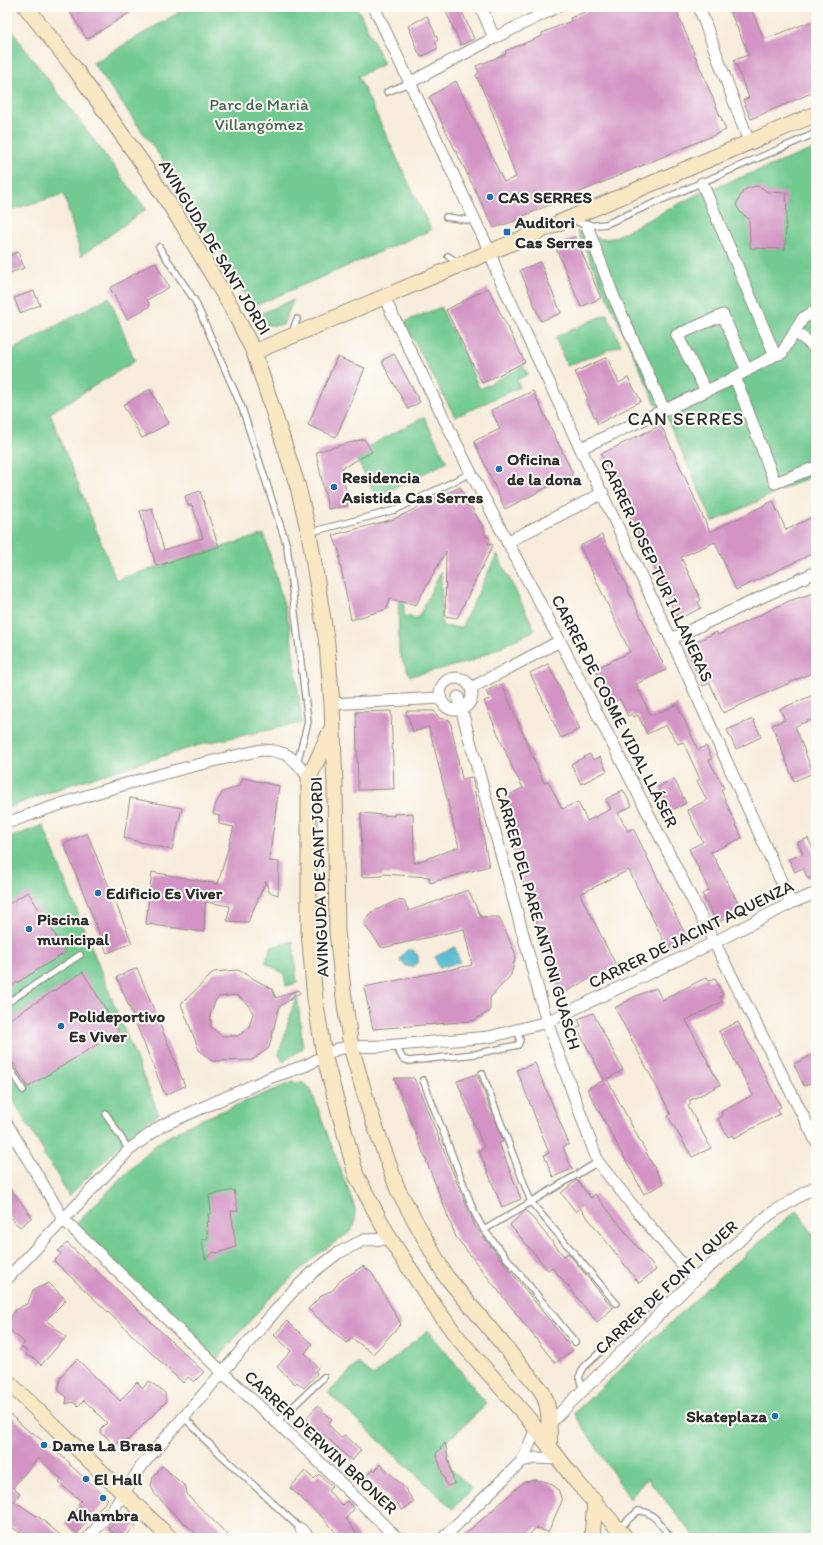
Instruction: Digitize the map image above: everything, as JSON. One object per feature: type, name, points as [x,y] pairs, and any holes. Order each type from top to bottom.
[{"type":"street","name":"AVINGUDA DE SANT JORDI","points":[[26,7],[75,69],[143,164],[191,238],[233,310],[254,352],[298,487],[308,533],[327,644],[332,704],[335,786],[336,930],[351,1047],[369,1108],[398,1190],[445,1275],[541,1390],[548,1407],[543,1427]]},
{"type":"street","name":"CARRER JOSEP TUR I LLANERAS","points":[[374,7],[490,252],[498,275],[671,639],[791,903]]},
{"type":"street","points":[[481,7],[494,38]]},
{"type":"street","points":[[409,83],[494,38],[557,7]]},
{"type":"street","points":[[699,7],[750,142]]},
{"type":"street","points":[[254,352],[816,114]]},
{"type":"street","points":[[702,183],[775,356]]},
{"type":"street","points":[[588,226],[613,295],[664,410]]},
{"type":"street","name":"CARRER DE COSME VIDAL LLÁSER","points":[[384,297],[394,320],[471,473],[560,641],[816,1141]]},
{"type":"street","points":[[581,448],[706,391],[782,353],[802,318],[816,311]]},
{"type":"street","points":[[706,391],[677,335],[724,315],[747,371]]},
{"type":"street","points":[[794,332],[811,344],[816,352]]},
{"type":"street","points":[[735,377],[775,483],[816,467]]},
{"type":"street","points":[[507,542],[603,494]]},
{"type":"street","points":[[671,639],[816,572]]},
{"type":"street","points":[[471,688],[560,641]]},
{"type":"street","points":[[451,678],[463,680],[471,688],[472,696],[468,704],[462,709],[453,710],[445,706],[440,698],[442,686],[451,678]]},
{"type":"street","name":"CARRER DEL PARE ANTONI GUASCH","points":[[458,697],[547,1022],[598,1162],[641,1216],[695,1279]]},
{"type":"street","points":[[332,704],[440,698]]},
{"type":"street","name":"AVINGUDA DE SANT JORDI","points":[[332,727],[309,778],[309,932],[315,999],[324,1055],[356,1175],[390,1239],[435,1307],[458,1338],[527,1417],[543,1427],[554,1453],[622,1533]]},
{"type":"street","points":[[7,823],[103,790],[205,762],[261,750],[275,750],[289,756],[297,763],[309,778]]},
{"type":"street","name":"CARRER DE JACINT AQUENZA","points":[[7,1279],[129,1150],[161,1126],[272,1077],[307,1065],[337,1049],[351,1047],[395,1046],[490,1037],[547,1022],[715,942],[791,903],[816,894]]},
{"type":"street","name":"CARRER D'ERWIN BRONER","points":[[7,1124],[64,1220],[222,1372],[309,1452],[397,1538]]},
{"type":"street","name":"CARRER DE FONT I QUER","points":[[543,1427],[695,1279],[770,1214],[781,1202],[816,1186]]},
{"type":"street","points":[[88,1538],[124,1494],[143,1464],[291,1293],[312,1273],[338,1253],[364,1240],[390,1239]]},
{"type":"street","points":[[7,1381],[170,1538]]},
{"type":"street","points":[[443,1538],[522,1462],[543,1427]]},
{"type":"street","points":[[522,1462],[541,1458],[554,1453]]},
{"type":"street","points":[[592,1538],[595,1501]]},
{"type":"street","points":[[301,1529],[310,1538]]},
{"type":"lane","points":[[387,92],[409,83]]},
{"type":"lane","points":[[569,218],[588,226],[606,224],[816,133]]},
{"type":"lane","points":[[446,217],[474,221]]},
{"type":"lane","points":[[159,247],[195,300],[242,408],[287,546],[308,722],[297,763]]},
{"type":"lane","points":[[448,256],[460,264]]},
{"type":"lane","points":[[295,334],[294,327],[297,318]]},
{"type":"lane","points":[[308,533],[395,510],[471,473]]},
{"type":"lane","points":[[7,1003],[80,955]]},
{"type":"lane","points":[[395,1046],[403,1059],[409,1061],[476,1054],[518,1046],[520,1040],[518,1030]]},
{"type":"lane","points":[[7,1064],[23,1090]]},
{"type":"lane","points":[[482,1073],[531,1202],[616,1303]]},
{"type":"lane","points":[[422,1080],[475,1214],[484,1230],[575,1342]]},
{"type":"lane","points":[[106,1114],[129,1150]]},
{"type":"lane","points":[[484,1230],[598,1162]]},
{"type":"lane","points":[[277,1422],[324,1377]]},
{"type":"lane","points":[[183,1417],[199,1432],[203,1438],[301,1529]]},
{"type":"lane","points":[[622,1533],[638,1511],[645,1511],[652,1515],[671,1538]]},
{"type":"green space","name":"Parc de Marià Villangómez","points":[[188,7],[357,7],[384,64],[358,76],[431,230],[252,307],[219,248],[162,159],[93,63]]},
{"type":"green space","points":[[7,19],[19,41],[146,209],[81,256],[64,194],[7,211]]},
{"type":"green space","points":[[816,148],[816,474],[713,522],[667,418],[656,404],[577,231],[601,239],[613,238],[698,194]]},
{"type":"green space","points":[[109,297],[135,361],[50,413],[116,580],[264,534],[290,626],[302,723],[206,743],[69,785],[7,808],[7,343],[12,350]]},
{"type":"green space","points":[[293,300],[283,325],[266,325],[257,315]]},
{"type":"green space","points":[[441,307],[480,389],[523,366],[528,374],[517,380],[520,387],[455,417],[404,322]]},
{"type":"green space","points":[[607,314],[621,345],[567,366],[555,337]]},
{"type":"green space","points":[[424,417],[447,462],[376,497],[354,454]]},
{"type":"green space","points":[[497,554],[535,630],[470,662],[410,676],[399,653],[398,578],[404,564],[404,616],[418,618],[441,571],[442,626],[461,628]]},
{"type":"green space","points":[[43,825],[159,1114],[135,1130],[69,1196],[54,1169],[43,1155],[45,1154],[7,1090],[7,839]]},
{"type":"green space","points":[[293,941],[297,983],[286,986],[284,974],[265,962],[271,947]]},
{"type":"green space","points":[[297,993],[303,1048],[283,1062],[279,1054]]},
{"type":"green space","points":[[293,1082],[303,1083],[311,1090],[355,1208],[355,1224],[350,1232],[314,1257],[267,1301],[216,1360],[76,1223],[157,1143],[193,1123]]},
{"type":"green space","points":[[797,1210],[816,1239],[816,1538],[696,1538],[647,1478],[630,1499],[574,1413],[727,1270]]},
{"type":"green space","points":[[428,1330],[487,1404],[445,1443],[451,1469],[472,1489],[453,1509],[328,1393],[358,1363],[373,1376]]},
{"type":"water","points":[[455,947],[460,962],[439,968],[435,957]]},
{"type":"water","points":[[407,950],[413,950],[418,956],[418,962],[412,967],[406,966],[400,961],[403,954]]},
{"type":"building","points":[[67,7],[139,7],[87,39]]},
{"type":"building","points":[[444,7],[460,7],[474,39],[461,45]]},
{"type":"building","points":[[597,7],[675,7],[726,130],[521,217],[521,219],[494,228],[429,97],[456,81],[504,182],[516,177],[492,111],[476,75],[479,73],[476,66],[506,54],[505,51],[542,36],[542,33],[571,21],[570,18]]},
{"type":"building","points":[[728,7],[750,7],[764,39],[816,20],[816,91],[751,119],[743,100],[749,98],[734,60],[749,55]]},
{"type":"building","points":[[427,16],[438,40],[435,42],[438,48],[421,57],[408,26]]},
{"type":"building","points":[[757,186],[768,192],[787,193],[785,249],[750,248],[749,219],[740,212],[736,205],[743,191],[750,187]]},
{"type":"building","points":[[575,237],[601,298],[581,307],[555,246]]},
{"type":"building","points":[[18,252],[24,268],[7,274],[7,256]]},
{"type":"building","points":[[155,262],[169,287],[147,300],[150,306],[127,319],[110,288]]},
{"type":"building","points":[[540,262],[561,313],[541,321],[520,270]]},
{"type":"building","points":[[488,288],[525,362],[482,383],[446,310]]},
{"type":"building","points":[[34,291],[40,305],[20,313],[14,298]]},
{"type":"building","points":[[394,354],[420,402],[408,409],[383,364],[383,360]]},
{"type":"building","points":[[337,357],[365,368],[336,437],[308,425]]},
{"type":"building","points":[[607,357],[619,383],[628,378],[641,401],[598,424],[586,400],[588,399],[575,372]]},
{"type":"building","points":[[150,389],[169,423],[142,438],[123,405]]},
{"type":"building","points":[[533,391],[573,474],[505,509],[474,441],[500,429],[491,410]]},
{"type":"building","points":[[661,425],[710,532],[773,501],[786,530],[816,515],[816,552],[736,590],[715,542],[681,557],[701,600],[698,602],[701,608],[678,619],[601,454]]},
{"type":"building","name":"Residencia Asistida Cas Serres","points":[[364,439],[372,452],[342,468],[348,506],[328,509],[316,452]]},
{"type":"building","points":[[460,487],[485,531],[485,536],[490,538],[488,544],[493,545],[457,618],[445,616],[446,551],[416,605],[389,599],[387,609],[351,620],[339,557],[341,557],[333,535],[394,519]]},
{"type":"building","points":[[200,491],[219,547],[156,566],[140,511],[152,508],[164,550],[203,538],[192,505],[188,506],[185,496]]},
{"type":"building","points":[[602,535],[666,670],[636,684],[651,716],[677,704],[698,750],[706,746],[712,759],[709,760],[724,788],[721,790],[742,838],[711,852],[742,910],[717,923],[702,894],[709,890],[689,849],[703,842],[687,810],[707,800],[697,781],[700,779],[683,742],[678,744],[666,725],[647,734],[638,715],[634,717],[632,714],[628,716],[620,699],[611,703],[595,669],[630,652],[580,546]]},
{"type":"building","points":[[816,592],[816,671],[723,713],[710,683],[703,686],[687,650],[699,646],[697,641],[717,632],[718,635],[789,601]]},
{"type":"building","points":[[548,664],[580,729],[561,738],[530,673]]},
{"type":"building","points":[[502,684],[544,783],[548,781],[562,809],[578,802],[587,821],[611,809],[606,799],[623,790],[632,806],[618,813],[628,831],[633,828],[687,938],[667,948],[629,870],[580,894],[616,965],[561,994],[552,977],[557,974],[541,943],[546,940],[530,909],[536,906],[520,876],[527,873],[512,844],[516,841],[508,825],[511,823],[503,805],[511,800],[509,795],[523,788],[513,769],[484,701],[490,699],[486,691]]},
{"type":"building","points":[[816,694],[816,718],[795,726],[813,773],[794,781],[772,725],[785,720],[780,709]]},
{"type":"building","points":[[391,711],[394,789],[358,790],[356,712]]},
{"type":"building","points":[[406,711],[434,711],[439,718],[450,720],[462,779],[472,777],[489,866],[430,883],[429,877],[382,874],[382,876],[362,877],[361,813],[394,816],[394,814],[413,813],[414,863],[459,847],[429,727],[413,732]]},
{"type":"building","points":[[753,719],[761,737],[736,749],[727,730]]},
{"type":"building","points":[[590,754],[593,760],[600,757],[607,771],[581,784],[571,764]]},
{"type":"building","points":[[243,778],[279,786],[269,861],[279,862],[278,895],[269,892],[266,881],[248,922],[227,921],[230,906],[205,902],[204,932],[146,924],[152,872],[218,884],[234,827],[219,824],[219,816],[213,814],[216,803],[223,792],[239,786]]},
{"type":"building","points":[[674,779],[686,803],[670,811],[658,787]]},
{"type":"building","points":[[130,798],[182,808],[172,850],[124,838]]},
{"type":"building","name":"Edificio Es Viver","points":[[87,833],[132,943],[107,953],[64,844]]},
{"type":"building","points":[[808,838],[816,856],[816,876],[808,879],[803,868],[795,872],[789,859],[803,854],[798,842]]},
{"type":"building","points":[[468,890],[481,917],[499,917],[516,955],[511,975],[490,998],[490,1011],[473,1021],[373,1029],[364,987],[472,965],[464,929],[382,948],[363,923],[370,913],[398,900],[404,901],[409,911]]},
{"type":"building","name":"Piscina municipal","points":[[28,892],[66,952],[7,989],[7,905]]},
{"type":"building","points":[[137,968],[185,1086],[165,1095],[117,977]]},
{"type":"building","points":[[238,970],[272,989],[276,998],[298,990],[300,993],[279,1007],[269,1048],[252,1060],[212,1061],[199,1050],[181,1004],[214,972]],"holes":[[[237,995],[248,1005],[253,1013],[249,1027],[238,1036],[222,1036],[211,1027],[210,1015],[215,1001],[219,997]]]},
{"type":"building","name":"Polideportivo Es Viver","points":[[83,972],[119,1031],[28,1087],[7,1053],[7,1021]]},
{"type":"building","points":[[707,977],[709,981],[715,978],[723,995],[720,997],[722,1002],[686,1020],[720,1085],[689,1101],[691,1104],[688,1106],[711,1148],[692,1157],[668,1116],[671,1114],[615,1008],[634,997],[656,988],[662,1000]]},
{"type":"building","points":[[593,1013],[623,1070],[607,1079],[663,1184],[644,1194],[587,1089],[604,1080],[577,1028],[581,1026],[578,1019]]},
{"type":"building","points":[[738,1022],[781,1107],[777,1109],[780,1114],[734,1138],[732,1135],[728,1137],[718,1119],[723,1116],[721,1112],[753,1095],[719,1031]]},
{"type":"building","points":[[816,1053],[816,1080],[804,1086],[794,1064]]},
{"type":"building","points":[[535,1063],[569,1144],[563,1147],[572,1169],[553,1177],[544,1155],[549,1153],[517,1070]]},
{"type":"building","points":[[477,1074],[503,1142],[499,1143],[521,1199],[502,1207],[479,1151],[484,1148],[457,1081]]},
{"type":"building","points":[[394,1078],[414,1078],[475,1226],[573,1350],[555,1363],[456,1237]]},
{"type":"building","points":[[577,1180],[591,1198],[595,1194],[656,1270],[639,1283],[580,1208],[576,1212],[561,1193]]},
{"type":"building","points":[[7,1184],[32,1217],[20,1227],[7,1215]]},
{"type":"building","points":[[234,1190],[238,1211],[231,1211],[236,1247],[217,1253],[214,1252],[205,1259],[202,1240],[208,1238],[206,1222],[209,1222],[208,1214],[211,1214],[209,1195]]},
{"type":"building","points":[[526,1210],[564,1256],[568,1253],[613,1308],[597,1322],[552,1267],[548,1270],[510,1225]]},
{"type":"building","points":[[67,1243],[204,1372],[194,1382],[188,1377],[183,1383],[54,1261],[61,1254],[58,1251]]},
{"type":"building","points":[[363,1266],[372,1273],[401,1324],[373,1354],[352,1338],[346,1343],[308,1309],[322,1295],[333,1290],[341,1280]]},
{"type":"building","points":[[49,1283],[66,1300],[46,1320],[66,1337],[41,1365],[34,1358],[27,1356],[26,1350],[21,1347],[25,1343],[7,1328],[7,1325],[15,1310],[28,1303],[33,1290]]},
{"type":"building","points":[[287,1321],[312,1344],[305,1353],[318,1368],[315,1371],[317,1374],[304,1388],[297,1382],[295,1384],[277,1367],[291,1351],[274,1335]]},
{"type":"building","points":[[77,1359],[120,1401],[137,1382],[143,1388],[149,1381],[165,1393],[166,1402],[127,1441],[124,1439],[113,1446],[107,1437],[101,1434],[101,1429],[107,1423],[84,1400],[78,1406],[73,1402],[66,1404],[67,1397],[58,1390],[61,1376]]},
{"type":"building","points":[[317,1406],[332,1419],[328,1424],[341,1438],[345,1435],[361,1450],[352,1461],[306,1418]]},
{"type":"building","points":[[7,1412],[31,1433],[32,1432],[70,1463],[69,1464],[108,1499],[92,1517],[91,1516],[77,1534],[65,1524],[80,1505],[78,1504],[81,1501],[59,1483],[62,1479],[38,1458],[13,1487],[20,1493],[14,1501],[40,1518],[64,1538],[17,1538],[21,1533],[7,1524]]},
{"type":"building","points":[[445,1443],[454,1484],[447,1486],[436,1454]]},
{"type":"building","points":[[380,1464],[404,1487],[414,1502],[402,1510],[398,1504],[395,1506],[389,1498],[366,1476],[373,1469],[375,1471]]},
{"type":"building","points":[[162,1466],[186,1487],[187,1495],[231,1538],[201,1538],[169,1509],[155,1494],[151,1486],[153,1477]]},
{"type":"building","points":[[305,1471],[314,1479],[319,1474],[332,1486],[328,1491],[343,1505],[347,1501],[354,1509],[346,1518],[359,1538],[341,1538],[322,1517],[290,1488]]},
{"type":"building","points":[[536,1480],[548,1482],[558,1489],[562,1501],[548,1532],[536,1528],[526,1538],[461,1538],[524,1482]]},
{"type":"building","points":[[124,1513],[136,1525],[124,1538],[118,1538],[109,1529]]},
{"type":"place","name":"CAS SERRES","points":[[490,197]]},
{"type":"place","name":"Auditori Cas Serres","points":[[507,232]]},
{"type":"place","name":"Oficina de la dona","points":[[499,469]]},
{"type":"place","name":"Residencia Asistida Cas Serres","points":[[334,487]]},
{"type":"place","name":"Edificio Es Viver","points":[[98,893]]},
{"type":"place","name":"Piscina municipal","points":[[29,929]]},
{"type":"place","name":"Polideportivo Es Viver","points":[[61,1026]]},
{"type":"place","name":"Skateplaza","points":[[775,1416]]},
{"type":"place","name":"Dame La Brasa","points":[[44,1445]]},
{"type":"place","name":"El Hall","points":[[86,1479]]},
{"type":"place","name":"Alhambra","points":[[103,1498]]},
{"type":"district","name":"CAN SERRES","points":[[686,418]]}]
